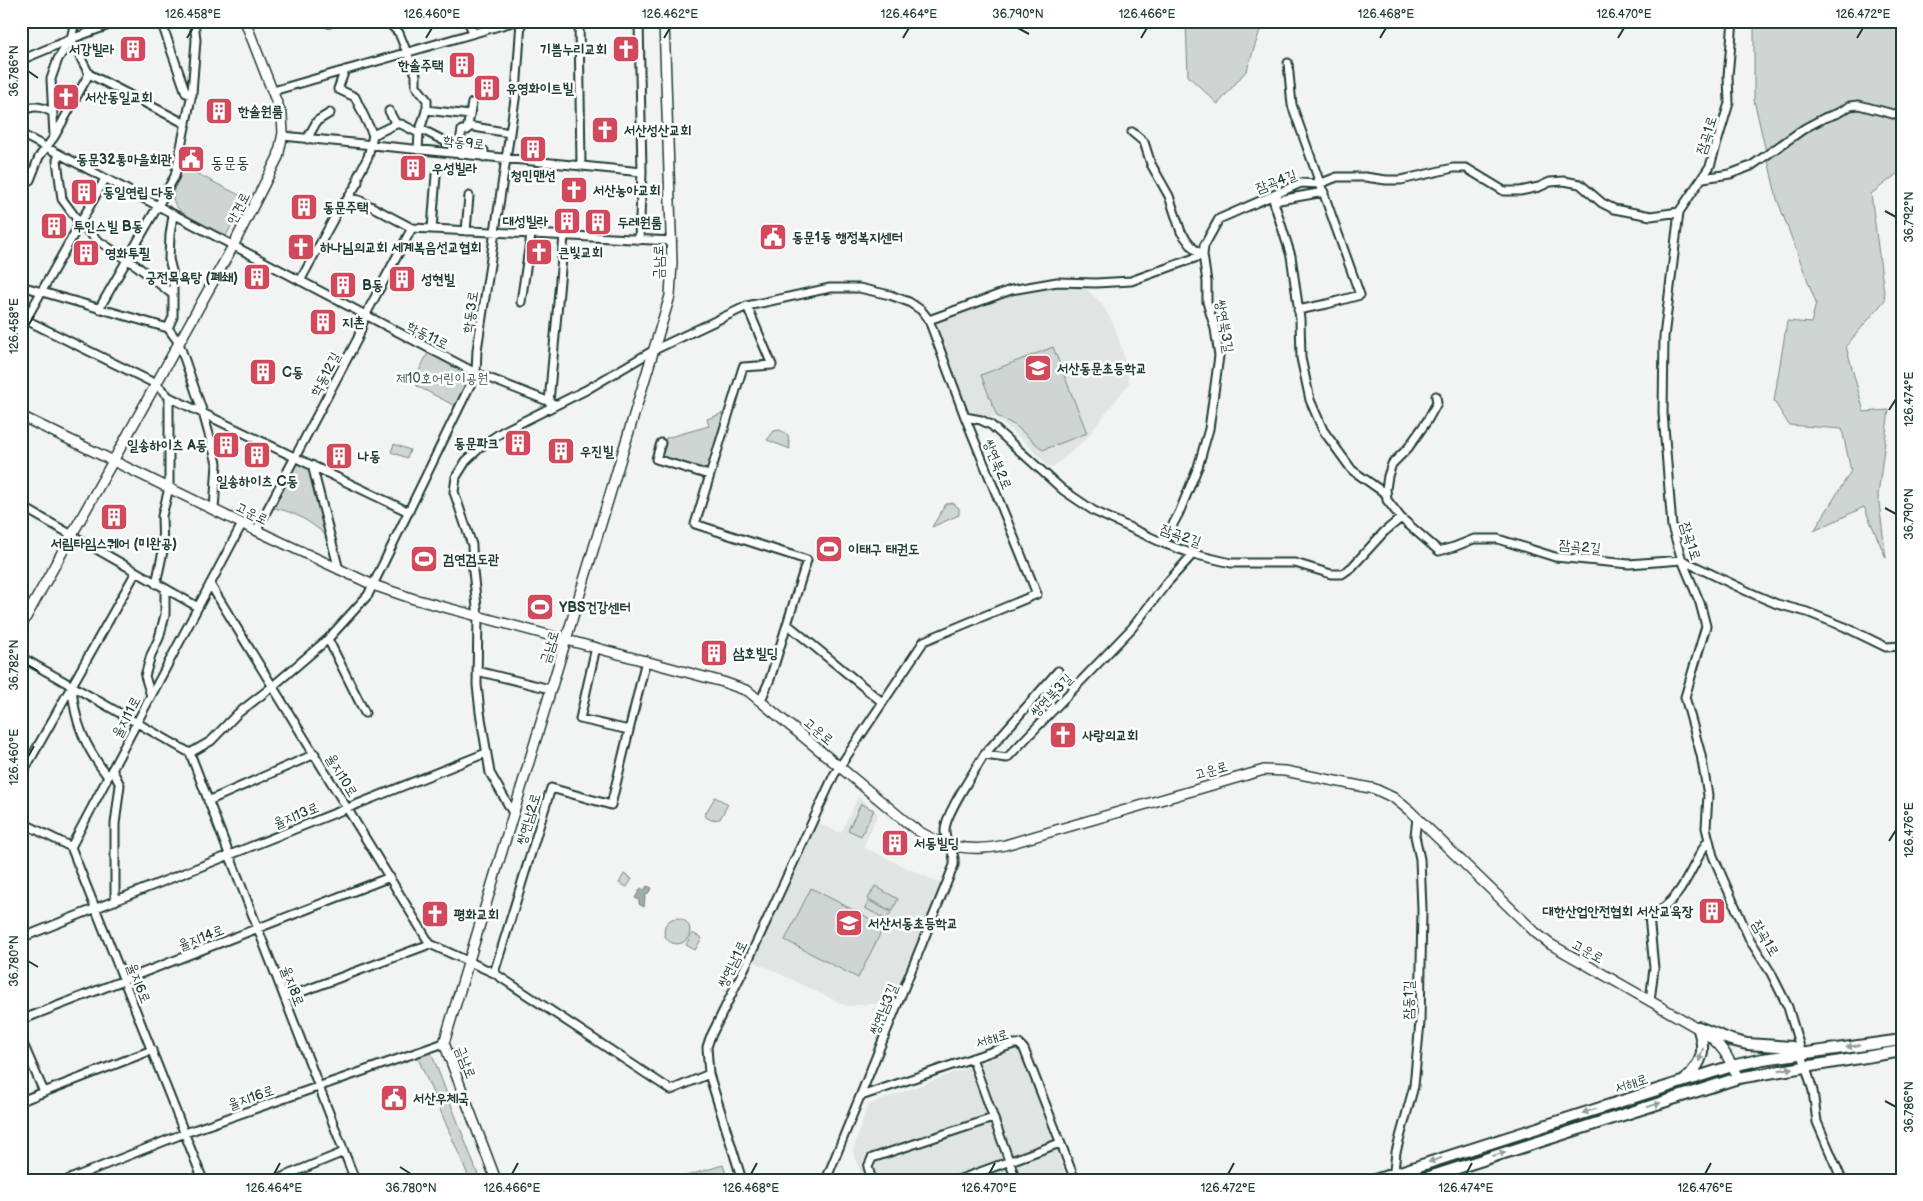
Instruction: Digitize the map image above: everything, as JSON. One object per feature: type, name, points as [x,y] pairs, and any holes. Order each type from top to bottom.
[{"type":"main road","points":[[1698,1028],[1731,1040],[1748,1044],[1792,1047],[1801,1053]]},
{"type":"main road","points":[[1686,1080],[1702,1054],[1703,1044],[1698,1028]]},
{"type":"main road","name":"서해로","points":[[1374,1180],[1393,1177],[1732,1066],[1801,1053],[1902,1040]]},
{"type":"main road","name":"서해로","points":[[1420,1180],[1738,1078],[1902,1051]]},
{"type":"street","points":[[54,136],[51,79],[58,59],[71,39],[75,21]]},
{"type":"street","points":[[21,60],[120,21]]},
{"type":"street","points":[[161,21],[186,93],[192,96]]},
{"type":"street","points":[[99,309],[175,176],[192,96],[196,40],[194,21]]},
{"type":"street","name":"안견로","points":[[21,626],[233,246],[276,163],[283,136],[282,116],[245,21]]},
{"type":"street","points":[[387,21],[399,33],[416,75],[416,86],[427,100],[418,150]]},
{"type":"street","points":[[468,21],[473,32]]},
{"type":"street","points":[[273,91],[516,21]]},
{"type":"street","name":"학동3로","points":[[190,753],[211,740],[238,714],[328,639],[360,605],[373,585],[476,374],[477,350],[518,76],[521,21]]},
{"type":"street","points":[[579,21],[581,166]]},
{"type":"street","points":[[639,21],[642,172],[639,240]]},
{"type":"street","name":"금남로","points":[[496,1180],[444,1042],[670,296],[672,241],[664,21]]},
{"type":"street","name":"잠곡1로","points":[[1733,21],[1728,76],[1730,103],[1710,166],[1679,212],[1664,337],[1663,413],[1672,527],[1682,560],[1700,603],[1706,626],[1686,697],[1703,763],[1708,795],[1706,828],[1713,856],[1750,940],[1771,973],[1788,1006],[1813,1091],[1817,1122],[1842,1180]]},
{"type":"street","points":[[71,39],[89,74],[186,124]]},
{"type":"street","points":[[1288,63],[1292,105],[1360,295],[1298,310]]},
{"type":"street","points":[[300,281],[340,207],[348,200],[358,182],[358,176],[368,157],[373,135],[355,97],[338,89],[346,70]]},
{"type":"street","points":[[30,180],[39,156],[47,148],[89,74]]},
{"type":"street","points":[[373,135],[396,124],[401,124],[420,131],[458,151],[462,130],[467,130],[472,103]]},
{"type":"street","points":[[1703,178],[1730,174],[1751,166],[1805,128],[1850,106],[1859,104],[1893,114],[1902,113]]},
{"type":"street","points":[[21,111],[39,106],[52,112]]},
{"type":"street","points":[[426,110],[470,115]]},
{"type":"street","points":[[388,111],[396,124]]},
{"type":"street","points":[[308,139],[317,121],[330,113]]},
{"type":"street","points":[[468,126],[510,133]]},
{"type":"street","points":[[1132,132],[1144,142],[1151,164],[1169,196],[1182,232],[1194,249],[1203,255]]},
{"type":"street","name":"학동11로","points":[[21,134],[476,374],[552,403]]},
{"type":"street","name":"학동9로","points":[[283,136],[418,150],[458,151],[506,159],[642,172]]},
{"type":"street","points":[[59,155],[56,160],[60,195],[80,223],[97,240],[172,294]]},
{"type":"street","name":"잠곡4길","points":[[1203,255],[1204,246],[1219,219],[1273,198],[1301,183],[1320,183],[1337,177],[1365,176],[1386,180],[1402,180],[1453,168],[1466,168],[1504,190],[1520,191],[1539,187],[1550,182],[1564,181],[1580,184],[1602,203],[1614,209],[1651,216],[1679,212]]},
{"type":"street","points":[[432,229],[436,174]]},
{"type":"street","points":[[21,328],[105,179]]},
{"type":"street","points":[[1324,192],[1273,198],[1291,256],[1298,310],[1301,358],[1310,400],[1323,430],[1352,470],[1386,494]]},
{"type":"street","points":[[466,231],[469,196]]},
{"type":"street","points":[[348,200],[360,200],[412,228],[672,241]]},
{"type":"street","points":[[168,328],[173,317],[173,275],[170,259],[170,235],[173,215]]},
{"type":"street","name":"학동12길","points":[[256,531],[358,338],[365,316],[412,228]]},
{"type":"street","points":[[521,302],[531,235]]},
{"type":"street","points":[[552,403],[564,236]]},
{"type":"street","points":[[929,320],[1011,290],[1057,282],[1096,283],[1131,281],[1203,255]]},
{"type":"street","name":"쌍연북3길","points":[[1163,543],[1179,513],[1198,467],[1209,429],[1215,387],[1219,356],[1215,329],[1207,302],[1207,282],[1203,255]]},
{"type":"street","points":[[21,286],[168,328],[179,344],[203,413],[217,463],[214,510]]},
{"type":"street","name":"쌍연북2로","points":[[654,350],[747,306],[830,288],[859,288],[890,295],[909,302],[921,310],[929,320],[965,417],[1037,594],[924,641],[882,702]]},
{"type":"street","points":[[747,306],[772,365],[743,367],[695,524],[807,560],[770,679],[761,700]]},
{"type":"street","points":[[26,320],[156,384],[169,397],[409,512]]},
{"type":"street","points":[[513,813],[492,778],[486,753],[477,671],[478,616],[472,545],[468,530],[454,497],[456,477],[466,461],[493,438],[552,403],[586,390],[654,350]]},
{"type":"street","points":[[1386,494],[1386,482],[1392,464],[1408,448],[1428,421],[1437,403],[1436,396]]},
{"type":"street","points":[[156,584],[162,551],[162,516],[169,488],[169,397]]},
{"type":"street","name":"고운로","points":[[21,416],[256,531],[373,585],[414,599],[646,660],[748,691],[915,829],[933,840],[950,846],[974,849],[1005,845],[1264,770],[1292,772],[1375,789],[1394,798],[1417,818],[1543,939],[1571,957],[1698,1028],[1720,1045],[1738,1078]]},
{"type":"street","name":"잠곡2길","points":[[965,417],[981,420],[991,425],[1063,490],[1094,510],[1163,543],[1193,554],[1231,563],[1295,563],[1331,574],[1342,574],[1352,567],[1384,532],[1401,518]]},
{"type":"street","points":[[661,443],[656,459],[709,475]]},
{"type":"street","points":[[312,465],[339,570]]},
{"type":"street","name":"잠곡2길","points":[[1386,494],[1390,506],[1401,518],[1439,551],[1474,539],[1498,538],[1555,557],[1629,564],[1682,560]]},
{"type":"street","points":[[21,506],[198,607]]},
{"type":"street","points":[[151,696],[242,524]]},
{"type":"street","name":"쌍연북3길","points":[[984,755],[1007,758],[1132,628],[1166,584],[1193,554]]},
{"type":"street","points":[[1682,560],[1777,604],[1792,606],[1808,612],[1886,647],[1902,646]]},
{"type":"street","points":[[21,776],[136,572]]},
{"type":"street","name":"율지10로","points":[[210,584],[430,944]]},
{"type":"street","name":"율지11로","points":[[71,847],[151,696],[145,676],[165,615],[165,589]]},
{"type":"street","points":[[787,624],[882,702]]},
{"type":"street","points":[[328,639],[365,713]]},
{"type":"street","points":[[596,647],[580,719],[629,730]]},
{"type":"street","points":[[21,657],[190,753]]},
{"type":"street","name":"쌍연남2로","points":[[494,973],[551,788],[611,805],[646,660]]},
{"type":"street","points":[[477,671],[550,689]]},
{"type":"street","points":[[950,846],[945,833],[947,820],[984,755],[1058,671]]},
{"type":"street","points":[[72,686],[73,702],[81,734],[90,752],[108,777]]},
{"type":"street","name":"쌍연남1로","points":[[742,1180],[709,1074],[707,1047],[838,766],[882,702]]},
{"type":"street","name":"율지8로","points":[[190,753],[355,1180]]},
{"type":"street","name":"율지13로","points":[[21,938],[486,753]]},
{"type":"street","points":[[208,802],[314,754]]},
{"type":"street","points":[[112,769],[120,785],[115,824],[115,901]]},
{"type":"street","name":"잠동1길","points":[[1393,1177],[1396,1152],[1414,1086],[1420,1022],[1422,910],[1420,859],[1415,836],[1417,818]]},
{"type":"street","points":[[21,822],[71,847]]},
{"type":"street","points":[[1650,1001],[1654,968],[1649,916],[1662,910],[1673,900],[1709,839]]},
{"type":"street","name":"쌍연남3길","points":[[826,1180],[952,871],[954,856],[950,846]]},
{"type":"street","name":"율지6로","points":[[71,847],[203,1180]]},
{"type":"street","name":"율지14로","points":[[21,1020],[390,877]]},
{"type":"street","points":[[285,998],[430,944],[494,973],[671,1090],[709,1074]]},
{"type":"street","points":[[21,1038],[44,1092]]},
{"type":"street","name":"율지16로","points":[[67,1180],[185,1133],[444,1042]]},
{"type":"street","name":"서해로","points":[[861,1096],[1014,1044],[1022,1046],[1075,1180]]},
{"type":"street","points":[[21,1101],[152,1050]]},
{"type":"street","points":[[972,1058],[1016,1180]]},
{"type":"street","points":[[872,1180],[868,1167],[872,1158],[993,1118]]},
{"type":"street","points":[[958,1180],[1060,1143]]},
{"type":"street","points":[[277,1179],[344,1152]]},
{"type":"shaded area","name":"서산동문초등학교","points":[[1056,285],[1082,287],[1102,304],[1114,325],[1123,353],[1129,383],[1085,440],[1051,469],[1024,441],[995,417],[966,415],[935,321],[1009,293]]},
{"type":"shaded area","name":"서산서동초등학교","points":[[858,797],[878,814],[863,847],[943,885],[893,1002],[847,1006],[753,961],[817,823],[841,833]]},
{"type":"shaded area","points":[[647,886],[652,888],[645,897],[644,907],[635,898],[641,888],[644,890]]},
{"type":"shaded area","points":[[1020,1048],[1067,1180],[863,1180],[853,1150],[868,1105]]},
{"type":"green space","points":[[1186,21],[1263,21],[1247,70],[1218,104],[1188,76]]},
{"type":"green space","points":[[1754,21],[1902,21],[1902,170],[1871,194],[1885,300],[1846,346],[1864,412],[1889,410],[1878,495],[1886,558],[1864,507],[1814,531],[1851,471],[1842,429],[1789,425],[1774,401],[1787,321],[1811,323],[1816,303],[1777,199],[1754,100]]},
{"type":"green space","points":[[188,169],[245,198],[226,236],[186,215],[175,204],[173,194],[179,173]]},
{"type":"green space","points":[[1053,347],[1087,433],[1043,450],[1016,426],[997,416],[981,375]]},
{"type":"green space","name":"제10호어린이공원","points":[[429,351],[474,374],[457,407],[417,386],[415,379]]},
{"type":"green space","points":[[726,412],[709,468],[703,471],[663,459],[661,454],[666,438],[709,426],[707,419]]},
{"type":"green space","points":[[780,430],[788,435],[790,449],[767,440],[774,431]]},
{"type":"green space","points":[[394,444],[410,450],[407,458],[391,452]]},
{"type":"green space","points":[[296,464],[308,467],[326,535],[301,517],[287,511],[272,508]]},
{"type":"green space","points":[[953,503],[959,508],[959,515],[932,527],[946,504]]},
{"type":"green space","points":[[715,797],[728,804],[720,819],[711,820],[704,816]]},
{"type":"green space","points":[[861,804],[874,810],[861,836],[848,830]]},
{"type":"green space","points":[[624,874],[632,879],[627,887],[619,883]]},
{"type":"green space","points":[[875,886],[898,899],[892,911],[868,899]]},
{"type":"green space","points":[[811,888],[884,926],[858,978],[785,940]]},
{"type":"green space","points":[[869,901],[891,912],[887,920],[865,908]]},
{"type":"green space","points":[[677,918],[686,922],[690,931],[686,940],[677,944],[668,940],[664,931],[668,922]]},
{"type":"green space","points":[[692,933],[702,938],[695,950],[686,945]]},
{"type":"green space","points":[[431,1052],[480,1180],[470,1180],[417,1056]]},
{"type":"green space","points":[[723,1165],[728,1180],[673,1180]]},
{"type":"place","name":"서강빌라","points":[[133,49]]},
{"type":"place","name":"기쁨누리교회","points":[[626,49]]},
{"type":"place","name":"한솔주택","points":[[462,65]]},
{"type":"place","name":"유영화이트빌","points":[[487,88]]},
{"type":"place","name":"서산동일교회","points":[[66,97]]},
{"type":"place","name":"한솔원룸","points":[[219,111]]},
{"type":"place","name":"서산성산교회","points":[[605,130]]},
{"type":"place","name":"청민맨션","points":[[533,149]]},
{"type":"place","name":"동문32통마을회관","points":[[191,159]]},
{"type":"place","name":"우성빌라","points":[[413,168]]},
{"type":"place","name":"서산농아교회","points":[[574,190]]},
{"type":"place","name":"동일연립 다동","points":[[84,192]]},
{"type":"place","name":"동문주택","points":[[304,207]]},
{"type":"place","name":"대성빌라","points":[[567,221]]},
{"type":"place","name":"두레원룸","points":[[598,222]]},
{"type":"place","name":"투인스빌 B동","points":[[54,226]]},
{"type":"place","name":"동문1동 행정복지센터","points":[[773,237]]},
{"type":"place","name":"하나님의교회 세계복음선교협회","points":[[301,247]]},
{"type":"place","name":"큰빛교회","points":[[539,252]]},
{"type":"place","name":"영화투필","points":[[86,253]]},
{"type":"place","name":"궁전목욕탕 (폐쇄)","points":[[257,277]]},
{"type":"place","name":"성현빌","points":[[402,279]]},
{"type":"place","name":"B동","points":[[343,285]]},
{"type":"place","name":"지촌","points":[[323,322]]},
{"type":"place","name":"서산동문초등학교","points":[[1038,368]]},
{"type":"place","name":"C동","points":[[263,372]]},
{"type":"place","name":"동문파크","points":[[518,443]]},
{"type":"place","name":"일송하이츠 A동","points":[[226,445]]},
{"type":"place","name":"우진빌","points":[[561,451]]},
{"type":"place","name":"일송하이츠 C동","points":[[257,455]]},
{"type":"place","name":"나동","points":[[339,456]]},
{"type":"place","name":"서림타임스퀘어 (미완공)","points":[[114,517]]},
{"type":"place","name":"이태구 태권도","points":[[829,549]]},
{"type":"place","name":"검연검도관","points":[[424,559]]},
{"type":"place","name":"YBS건강센터","points":[[540,607]]},
{"type":"place","name":"삼호빌딩","points":[[714,653]]},
{"type":"place","name":"사랑의교회","points":[[1063,735]]},
{"type":"place","name":"서동빌딩","points":[[895,843]]},
{"type":"place","name":"대한산업안전협회 서산교육장","points":[[1712,911]]},
{"type":"place","name":"평화교회","points":[[435,914]]},
{"type":"place","name":"서산서동초등학교","points":[[849,923]]},
{"type":"place","name":"서산우체국","points":[[394,1098]]},
{"type":"district","name":"동문동","points":[[230,162]]}]
